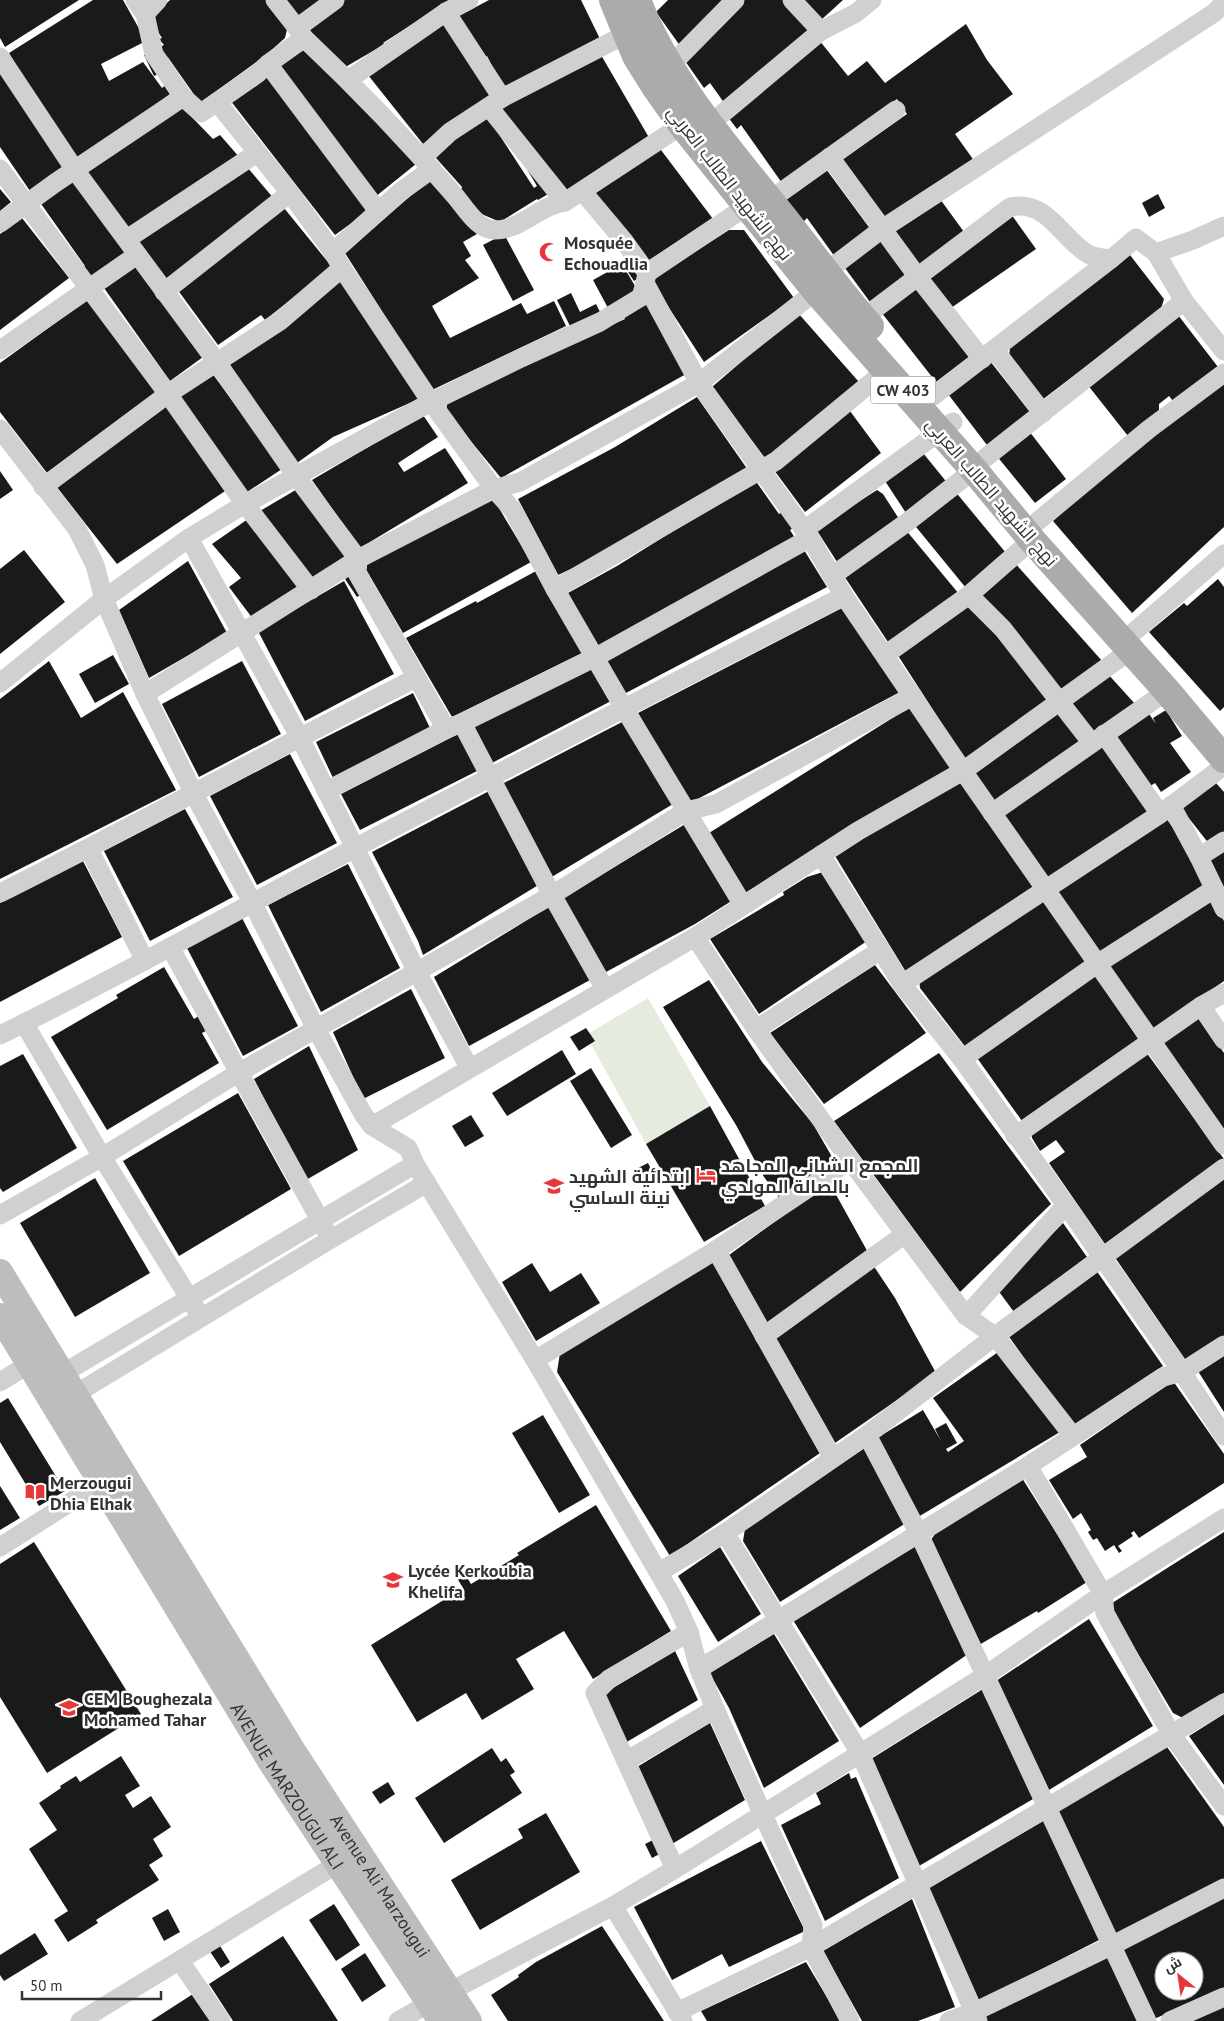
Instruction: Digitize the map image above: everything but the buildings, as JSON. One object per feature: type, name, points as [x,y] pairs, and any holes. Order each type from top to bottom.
[{"type":"main road","name":"نهج الشهيد الطالب العربي","points":[[613,0],[637,20],[710,124],[759,203]]},
{"type":"main road","name":"نهج الشهيد الطالب العربي","points":[[637,20],[646,72],[682,125],[759,203],[821,281],[886,371],[946,427],[1035,531],[1133,640],[1224,732]]},
{"type":"main road","name":"نهج الشهيد الطالب العربي","points":[[821,281],[862,318],[932,396],[946,427]]},
{"type":"main road","name":"نهج الشهيد الطالب العربي","points":[[1133,640],[1167,691],[1224,759]]},
{"type":"main road","name":"AVENUE MARZOUGUI ALI","points":[[0,1272],[64,1391],[293,1751]]},
{"type":"main road","name":"AVENUE MARZOUGUI ALI","points":[[0,1316],[29,1364],[64,1391],[102,1482],[272,1764],[348,1858]]},
{"type":"main road","name":"Avenue Ali Marzougui","points":[[293,1751],[348,1858],[440,2005],[469,2021]]},
{"type":"street","points":[[158,0],[140,7],[154,54],[183,97],[201,113],[257,74],[335,0]]},
{"type":"street","points":[[275,0],[300,33],[427,163],[476,221],[490,229],[502,229],[513,226],[552,204],[565,202],[583,192],[682,125]]},
{"type":"street","points":[[348,80],[446,12],[468,0]]},
{"type":"street","points":[[670,66],[735,0]]},
{"type":"street","points":[[792,0],[821,31]]},
{"type":"street","points":[[710,124],[821,31],[856,13],[872,0]]},
{"type":"street","points":[[145,694],[358,559],[494,489],[520,482],[699,383],[882,229],[1214,13],[1224,3]]},
{"type":"street","points":[[446,12],[496,103],[565,202]]},
{"type":"street","points":[[333,252],[400,192],[427,163],[450,132],[637,20]]},
{"type":"street","points":[[0,57],[75,170],[216,361],[296,476],[358,559],[357,573],[416,678],[492,777],[552,895],[605,989]]},
{"type":"street","points":[[268,64],[378,211]]},
{"type":"street","points":[[0,223],[183,97]]},
{"type":"street","points":[[217,102],[290,193],[333,252],[431,402],[494,489],[513,510],[555,589],[624,708],[744,905]]},
{"type":"street","points":[[0,682],[104,599],[189,538],[245,504],[431,402],[608,318],[641,297],[646,278],[830,158],[896,110]]},
{"type":"street","points":[[127,240],[257,154]]},
{"type":"street","points":[[830,158],[917,276],[1043,413]]},
{"type":"street","points":[[0,169],[168,394],[245,504],[311,590]]},
{"type":"street","points":[[583,192],[624,241],[646,278],[699,383],[807,534],[844,596],[963,771],[1224,1145]]},
{"type":"street","points":[[164,292],[290,193]]},
{"type":"street","points":[[862,318],[1010,207],[1031,206],[1051,220],[1088,254],[1111,259]]},
{"type":"street","points":[[1156,253],[1193,240],[1224,226]]},
{"type":"street","points":[[932,396],[1136,238],[1156,253],[1184,302],[1224,351]]},
{"type":"street","points":[[0,350],[137,255]]},
{"type":"street","points":[[43,487],[168,394],[280,321],[342,268]]},
{"type":"street","points":[[832,576],[906,523],[1184,302]]},
{"type":"street","points":[[555,589],[776,462],[886,371]]},
{"type":"street","points":[[884,655],[970,595],[1114,457],[1224,373]]},
{"type":"street","points":[[326,791],[596,657],[807,534],[946,427]]},
{"type":"street","points":[[0,429],[77,529],[95,565],[104,599],[145,694],[194,794],[252,902],[316,1029],[363,1114],[372,1126],[408,1148],[658,1572],[689,1632],[699,1669],[715,1709],[813,1925],[811,1948],[850,2021]]},
{"type":"street","points":[[189,538],[243,632],[299,736],[417,972],[469,1067]]},
{"type":"street","points":[[372,1126],[469,1067],[695,937],[858,831],[963,771],[1058,702],[1221,563]]},
{"type":"street","points":[[970,595],[1003,629],[1058,702],[1097,738],[1166,810],[1199,857],[1224,909]]},
{"type":"street","points":[[0,1035],[145,961],[252,902],[624,708],[844,596]]},
{"type":"street","points":[[0,893],[194,794],[299,736],[416,678]]},
{"type":"street","points":[[992,813],[1167,691]]},
{"type":"street","points":[[0,1215],[102,1157],[238,1073],[552,895],[686,811],[716,804],[913,696]]},
{"type":"street","points":[[902,984],[1166,810],[1224,766]]},
{"type":"street","points":[[1199,857],[1224,842]]},
{"type":"street","points":[[89,848],[145,961]]},
{"type":"street","points":[[820,855],[902,984],[962,1059],[1015,1136],[1066,1205],[1224,1436]]},
{"type":"street","points":[[962,1059],[1097,964],[1214,889]]},
{"type":"street","points":[[695,937],[756,1029],[966,1316],[995,1336],[1073,1436]]},
{"type":"street","points":[[170,947],[331,1239]]},
{"type":"street","points":[[756,1029],[881,950]]},
{"type":"street","points":[[1015,1136],[1151,1043],[1201,1006],[1224,993]]},
{"type":"street","points":[[1201,1006],[1224,1040]]},
{"type":"street","points":[[24,1023],[102,1157],[201,1319]]},
{"type":"street","points":[[534,1360],[716,1250],[850,1160]]},
{"type":"street","points":[[64,1391],[190,1299],[320,1219],[416,1164]]},
{"type":"street","points":[[658,1572],[725,1533],[867,1435],[995,1336],[1224,1168]]},
{"type":"street","points":[[64,1391],[201,1319],[331,1239],[427,1183]]},
{"type":"street","points":[[966,1316],[1066,1205]]},
{"type":"street","points":[[764,1336],[905,1234]]},
{"type":"street","points":[[716,1250],[833,1458]]},
{"type":"street","points":[[699,1669],[920,1534],[1164,1377],[1182,1372],[1224,1346]]},
{"type":"street","points":[[0,1382],[29,1364]]},
{"type":"street","points":[[867,1435],[920,1534],[1147,2021]]},
{"type":"street","points":[[1028,1466],[1103,1594],[1105,1613],[1172,1734],[1224,1806]]},
{"type":"street","points":[[0,1547],[102,1482]]},
{"type":"street","points":[[398,2021],[440,2005],[676,1869],[986,1675],[1103,1594],[1224,1518]]},
{"type":"street","points":[[725,1533],[860,1753],[976,2017]]},
{"type":"street","points":[[676,1869],[595,1693],[609,1679],[689,1632]]},
{"type":"street","points":[[613,1906],[680,2016],[811,1948],[1224,1703]]},
{"type":"street","points":[[626,1761],[715,1709]]},
{"type":"street","points":[[85,2020],[348,1858]]},
{"type":"street","points":[[949,2021],[976,2017],[1224,1888]]},
{"type":"street","points":[[180,1960],[221,2021]]},
{"type":"street","points":[[1170,2021],[1224,1997]]},
{"type":"shaded area","points":[[648,998],[710,1106],[646,1144],[586,1035]]},
{"type":"place","name":"Mosquée Echouadlia","points":[[549,252]]},
{"type":"place","name":"المجمع الشباني المجاهد بالصالة المولدي","points":[[706,1175]]},
{"type":"place","name":"ابتدائية الشهيد نينة الساسي","points":[[554,1186]]},
{"type":"place","name":"Merzougui Dhia Elhak","points":[[35,1492]]},
{"type":"place","name":"Lycée Kerkoubia Khelifa","points":[[393,1580]]},
{"type":"place","name":"CEM Boughezala Mohamed Tahar","points":[[69,1708]]}]
